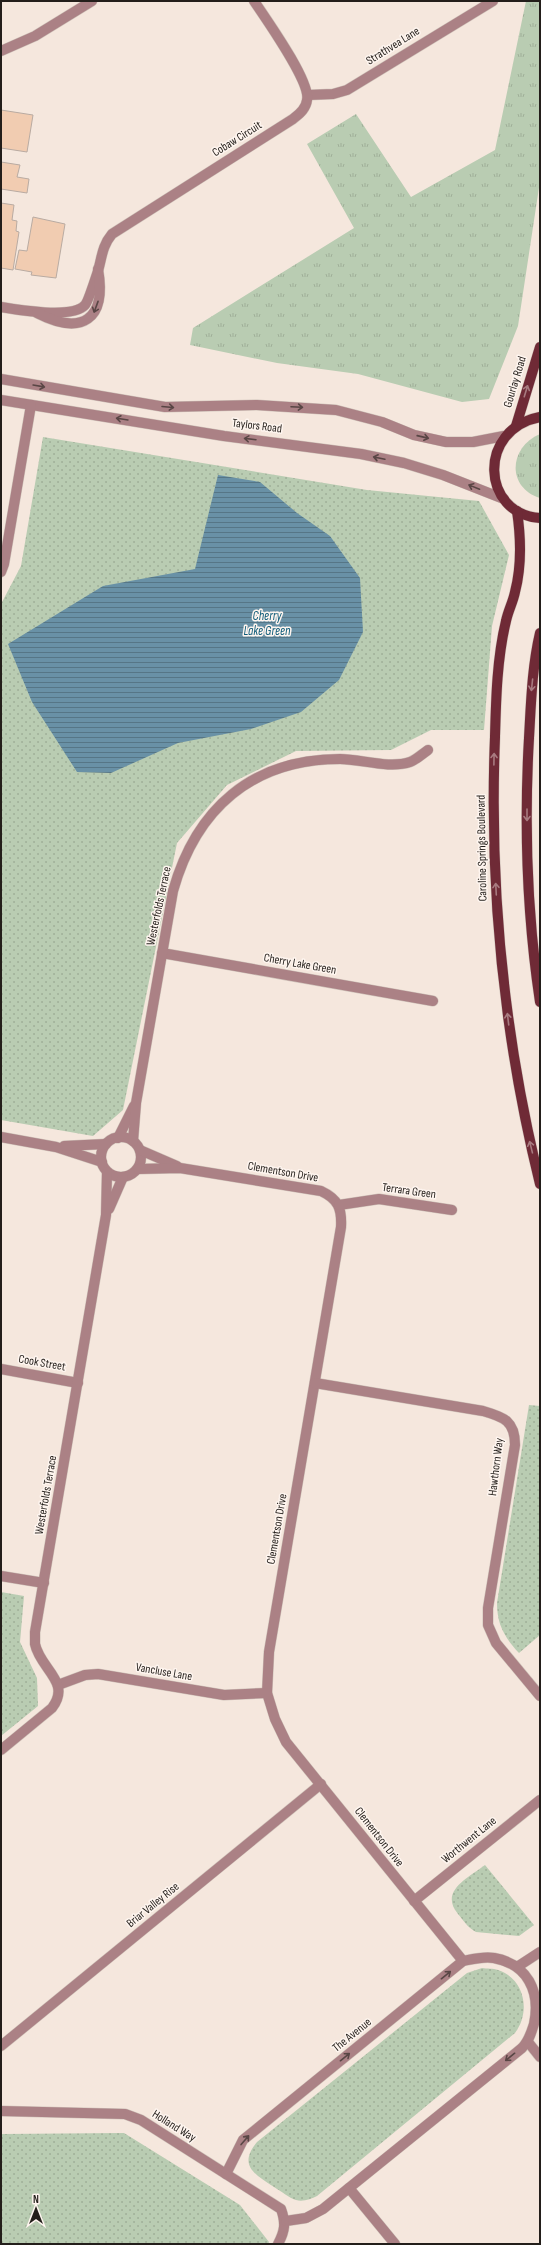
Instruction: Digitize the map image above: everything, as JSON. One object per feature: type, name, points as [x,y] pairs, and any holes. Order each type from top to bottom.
[{"type":"main road","name":"Gourlay Road","points":[[516,426],[540,347]]},
{"type":"main road","points":[[540,417],[528,419],[516,426],[504,436],[496,451],[494,467],[496,484],[504,499],[517,510],[532,518],[540,518]]},
{"type":"main road","name":"Caroline Springs Boulevard","points":[[517,510],[521,548],[519,572],[506,621],[501,654],[494,736],[493,828],[501,965],[511,1044],[525,1122],[540,1184]]},
{"type":"main road","points":[[540,633],[536,652],[531,701],[527,769],[527,851],[530,914],[540,1002]]},
{"type":"street","points":[[1,50],[35,36],[92,1]]},
{"type":"street","points":[[254,1],[302,78],[308,95]]},
{"type":"street","name":"Strathvea Lane","points":[[308,95],[333,94],[347,90],[489,2]]},
{"type":"street","name":"Cobaw Circuit","points":[[1,307],[36,313],[74,311],[86,305],[98,269],[103,248],[112,234],[293,119],[305,107],[308,95]]},
{"type":"street","name":"Taylors Road","points":[[1,379],[165,407],[257,405],[336,410],[382,422],[414,435],[446,442],[473,442],[504,436]]},
{"type":"street","name":"Taylors Road","points":[[1,400],[224,436],[361,454],[404,463],[443,475],[504,499]]},
{"type":"street","points":[[1,572],[4,564],[31,405]]},
{"type":"street","name":"Westerfolds Terrace","points":[[133,1141],[136,1103],[173,891],[180,865],[195,835],[208,818],[238,790],[278,768],[318,759],[342,759],[381,764],[409,762],[428,750]]},
{"type":"street","name":"Cherry Lake Green","points":[[162,953],[434,1001]]},
{"type":"street","name":"Westerfolds Terrace","points":[[118,1138],[136,1103]]},
{"type":"street","points":[[1,1137],[56,1147],[102,1162]]},
{"type":"street","points":[[56,1147],[106,1144],[118,1138],[133,1141],[140,1150],[142,1157],[138,1169],[129,1176],[123,1178],[112,1176],[102,1162],[101,1156],[106,1144]]},
{"type":"street","name":"Clementson Drive","points":[[140,1150],[180,1168]]},
{"type":"street","name":"Clementson Drive","points":[[138,1169],[180,1168],[321,1191],[330,1195],[339,1205],[342,1214],[341,1227],[269,1652],[267,1693],[275,1719],[286,1742],[463,1961]]},
{"type":"street","name":"Westerfolds Terrace","points":[[58,1685],[42,1659],[36,1645],[36,1632],[106,1215],[108,1172]]},
{"type":"street","name":"Westerfolds Terrace","points":[[106,1215],[123,1178]]},
{"type":"street","name":"Terrara Green","points":[[339,1205],[379,1199],[452,1210]]},
{"type":"street","name":"Cook Street","points":[[1,1369],[78,1383]]},
{"type":"street","name":"Hawthorn Way","points":[[315,1383],[483,1411],[501,1416],[510,1424],[515,1437],[515,1445],[488,1608],[488,1625],[496,1643],[540,1696]]},
{"type":"street","points":[[1,1576],[44,1583]]},
{"type":"street","name":"Vancluse Lane","points":[[58,1685],[85,1675],[98,1674],[224,1695],[267,1693]]},
{"type":"street","points":[[1,1750],[52,1708],[57,1701],[59,1692],[58,1685]]},
{"type":"street","name":"Briar Valley Rise","points":[[1,2046],[321,1784]]},
{"type":"street","name":"Worthwent Lane","points":[[414,1901],[540,1800]]},
{"type":"street","points":[[517,1967],[540,1952]]},
{"type":"street","points":[[278,2244],[283,2235],[286,2221],[306,2218],[323,2209],[528,2042],[537,2017],[539,2004],[538,1987],[517,1967],[494,1958],[476,1958],[463,1961]]},
{"type":"street","name":"The Avenue","points":[[226,2174],[243,2140],[463,1961]]},
{"type":"street","points":[[528,2042],[540,2057]]},
{"type":"street","name":"Holland Way","points":[[1,2111],[125,2114],[141,2120],[281,2209],[286,2221]]},
{"type":"street","points":[[349,2188],[396,2244]]},
{"type":"green space","points":[[526,1],[540,1],[540,181],[518,326],[489,399],[462,402],[358,374],[277,363],[190,345],[193,328],[354,228],[307,144],[356,114],[411,197],[495,150]]},
{"type":"green space","points":[[540,434],[540,498],[529,493],[521,485],[517,476],[516,467],[517,457],[522,448],[530,440]]},
{"type":"green space","points":[[43,437],[367,490],[479,501],[509,555],[492,626],[484,730],[431,730],[391,750],[296,751],[227,785],[177,843],[123,1110],[93,1136],[1,1120],[1,604],[21,566]]},
{"type":"green space","points":[[529,1405],[540,1406],[540,1635],[519,1653],[502,1630],[498,1617],[497,1603]]},
{"type":"green space","points":[[1,1592],[24,1596],[20,1642],[37,1678],[38,1706],[1,1736]]},
{"type":"green space","points":[[485,1865],[534,1925],[519,1936],[476,1932],[466,1924],[453,1906],[452,1898],[458,1886]]},
{"type":"green space","points":[[482,1968],[496,1969],[507,1974],[519,1988],[523,1997],[524,2006],[520,2025],[515,2033],[317,2196],[299,2201],[293,2199],[260,2178],[255,2173],[249,2163],[249,2157],[251,2150],[257,2142],[467,1973]]},
{"type":"green space","points":[[124,2133],[240,2205],[269,2242],[268,2244],[1,2244],[1,2134]]},
{"type":"water","name":"Cherry Lake Green","points":[[218,475],[260,482],[297,513],[330,536],[360,578],[363,632],[339,680],[301,712],[251,729],[178,743],[111,773],[77,772],[32,702],[8,644],[103,586],[195,569]]},
{"type":"building","points":[[1,110],[33,115],[27,152],[1,148]]},
{"type":"building","points":[[1,162],[20,165],[17,177],[29,179],[27,193],[1,189]]},
{"type":"building","points":[[1,203],[14,205],[12,220],[17,221],[16,231],[19,232],[13,270],[1,268]]},
{"type":"building","points":[[33,217],[65,224],[56,278],[31,275],[32,272],[15,269],[19,250],[27,251]]}]
